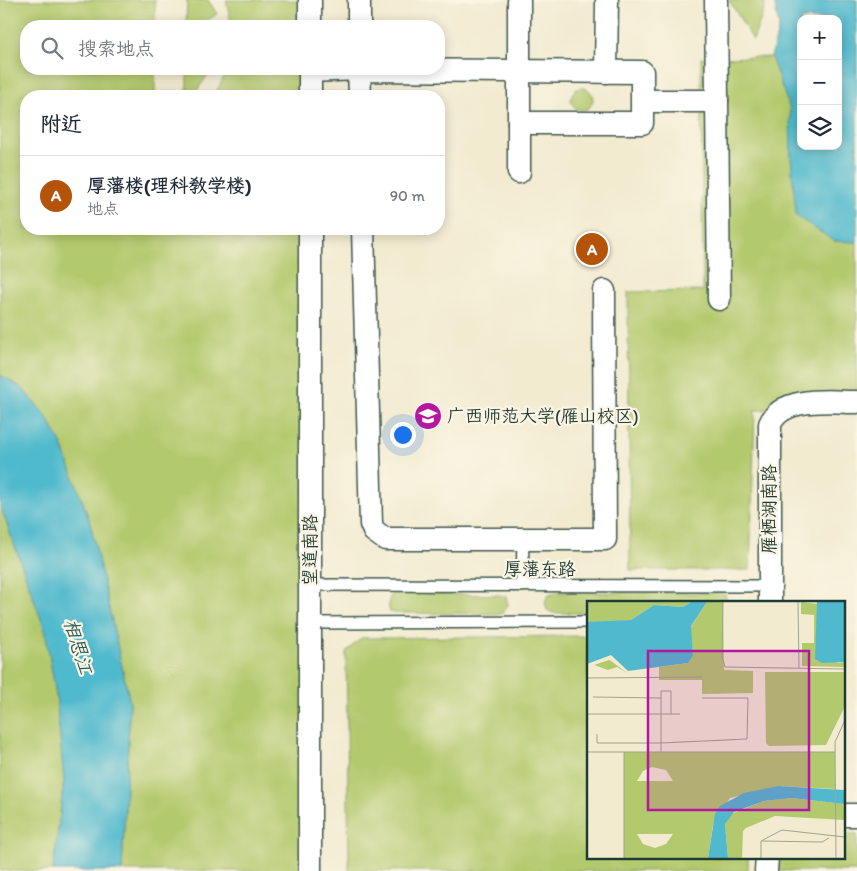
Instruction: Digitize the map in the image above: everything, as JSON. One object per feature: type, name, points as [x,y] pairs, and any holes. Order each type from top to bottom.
[{"type":"street","points":[[310,0],[310,20]]},
{"type":"street","points":[[359,0],[359,20]]},
{"type":"street","points":[[519,0],[519,172]]},
{"type":"street","points":[[606,72],[607,0]]},
{"type":"street","points":[[716,0],[719,299]]},
{"type":"street","points":[[445,70],[642,72],[642,124],[519,123]]},
{"type":"street","points":[[310,75],[310,90]]},
{"type":"street","points":[[359,75],[360,90]]},
{"type":"street","points":[[642,101],[717,101]]},
{"type":"street","name":"望道南路","points":[[310,235],[310,871]]},
{"type":"street","points":[[363,235],[371,524],[374,531],[380,537],[390,540],[605,539],[604,291]]},
{"type":"street","name":"雁栖湖南路","points":[[770,594],[769,434],[774,416],[796,404],[857,402]]},
{"type":"street","points":[[844,815],[857,815]]},
{"type":"street","points":[[766,871],[767,858]]},
{"type":"lane","points":[[522,539],[522,586]]},
{"type":"lane","name":"厚藩东路","points":[[310,585],[522,586],[770,594]]},
{"type":"lane","points":[[310,623],[587,622]]},
{"type":"green space","points":[[0,0],[155,0],[155,20],[20,20],[20,75],[155,75],[155,90],[20,90],[20,235],[310,235],[310,871],[122,871],[130,703],[90,522],[62,445],[46,416],[21,387],[0,375]]},
{"type":"green space","points":[[187,0],[208,0],[217,14],[208,20],[186,20]]},
{"type":"green space","points":[[226,0],[310,0],[310,20],[231,20]]},
{"type":"green space","points":[[729,0],[764,0],[765,7],[753,40]]},
{"type":"green space","points":[[771,57],[790,109],[791,157],[834,241],[857,242],[857,409],[755,410],[750,570],[630,570],[628,292],[703,291],[701,58]]},
{"type":"green space","points":[[187,75],[208,75],[197,90],[187,90]]},
{"type":"green space","points":[[225,75],[310,75],[310,90],[217,90]]},
{"type":"green space","points":[[582,88],[590,91],[593,99],[590,107],[582,110],[574,107],[571,99],[574,91]]},
{"type":"green space","points":[[0,505],[45,630],[56,695],[64,780],[53,871],[0,871]]},
{"type":"green space","points":[[556,592],[720,593],[725,594],[727,601],[587,601],[587,613],[553,613],[547,610],[545,602],[548,596]]},
{"type":"green space","points":[[396,593],[499,595],[506,597],[508,605],[502,614],[394,613],[390,612],[388,603],[391,596]]},
{"type":"green space","points":[[587,636],[587,858],[748,858],[748,871],[349,871],[346,652],[361,638]]},
{"type":"green space","points":[[844,834],[857,834],[857,871],[776,871],[776,858],[844,858]]},
{"type":"water","points":[[774,0],[857,0],[857,242],[834,241],[796,216],[791,157],[790,109],[771,57],[779,27]]},
{"type":"water","name":"相思江","points":[[0,375],[21,387],[46,416],[62,445],[90,522],[130,703],[122,871],[53,871],[64,780],[56,695],[45,630],[0,505]]},
{"type":"place","name":"厚藩楼(理科教学楼)","points":[[592,249]]},
{"type":"place","name":"广西师范大学(雁山校区)","points":[[428,416]]}]
